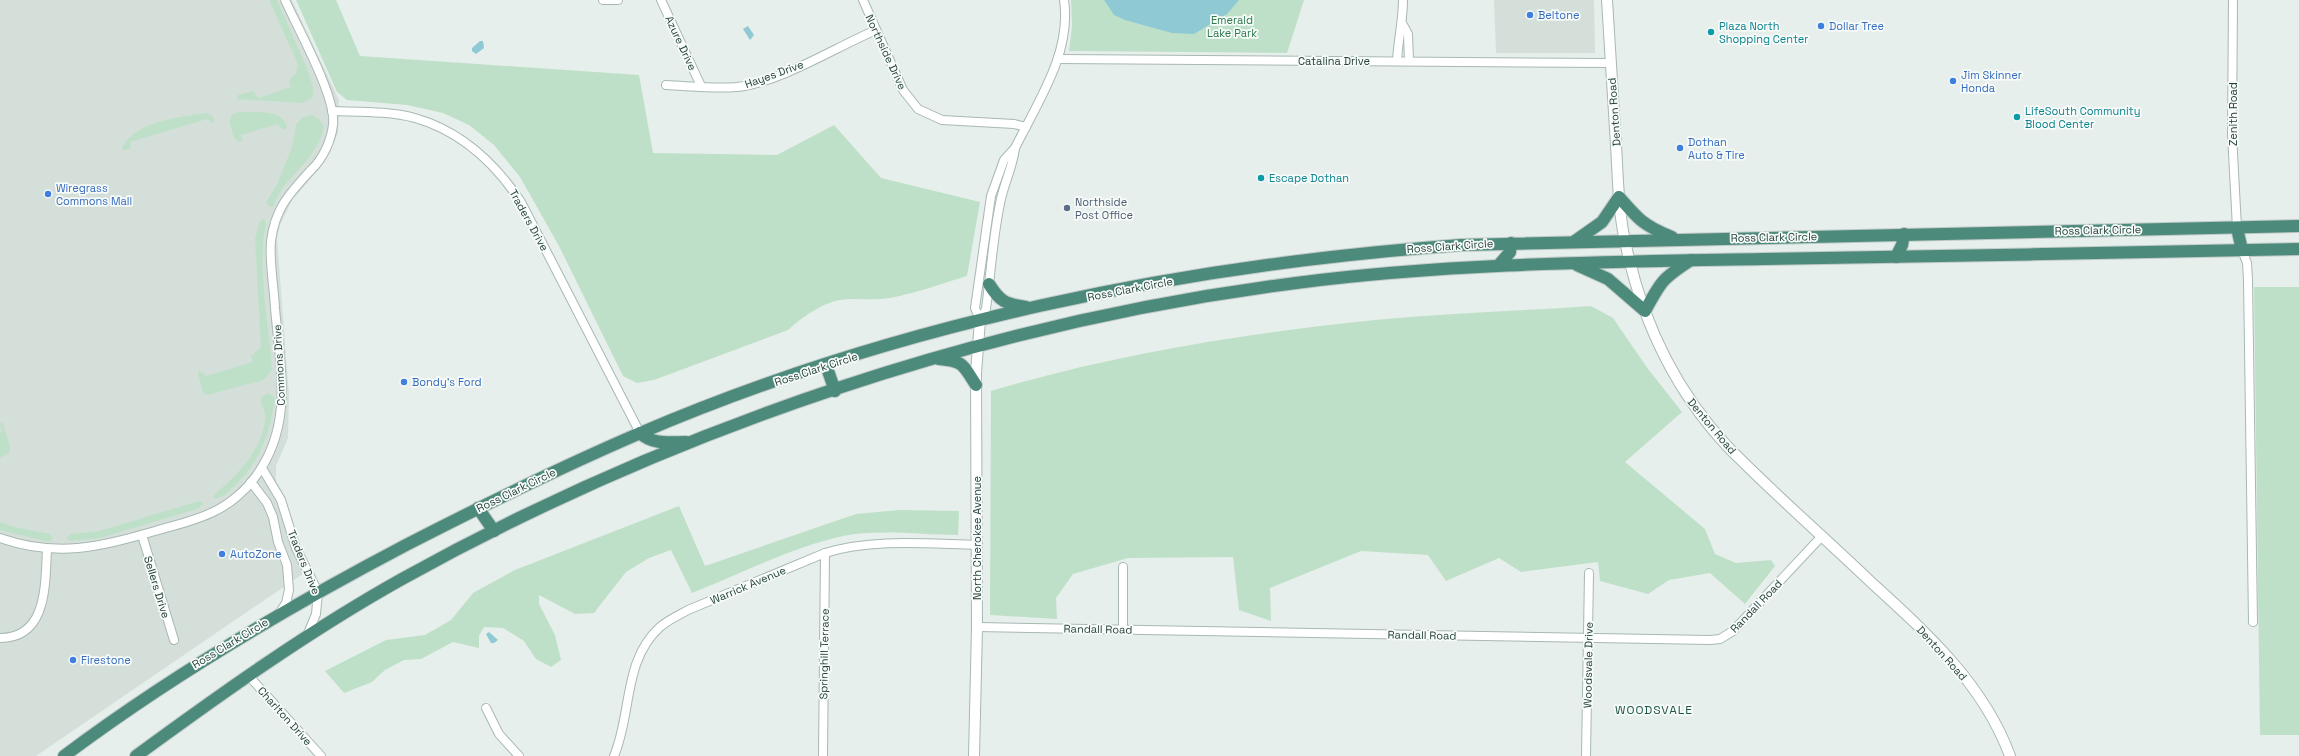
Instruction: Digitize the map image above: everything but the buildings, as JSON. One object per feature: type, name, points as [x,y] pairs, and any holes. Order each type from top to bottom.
[{"type":"highway","points":[[1574,241],[1602,222],[1619,197],[1641,222],[1653,230],[1677,239]]},
{"type":"highway","name":"Ross Clark Circle","points":[[64,756],[188,669],[279,614],[478,508],[542,476],[640,433],[826,365],[980,320],[1161,282],[1261,265],[1408,249],[1574,241],[2299,226]]},
{"type":"highway","points":[[2237,228],[2242,250]]},
{"type":"highway","points":[[2088,230],[2089,253]]},
{"type":"highway","points":[[1896,256],[1902,245],[1904,234]]},
{"type":"highway","points":[[1499,265],[1510,252],[1511,243]]},
{"type":"highway","points":[[1408,249],[1409,271]]},
{"type":"highway","name":"Ross Clark Circle","points":[[136,756],[248,675],[307,636],[396,582],[561,498],[695,442],[835,391],[932,359],[978,346],[1120,312],[1265,287],[1409,271],[1499,265],[2299,249]]},
{"type":"highway","points":[[1572,263],[1608,279],[1645,311],[1660,283],[1667,275],[1692,260]]},
{"type":"highway","points":[[1261,265],[1265,287]]},
{"type":"highway","points":[[989,284],[998,299],[1011,305],[1036,309]]},
{"type":"highway","points":[[932,359],[958,361],[966,369],[976,385]]},
{"type":"highway","points":[[826,365],[835,391]]},
{"type":"highway","points":[[640,433],[647,439],[655,442],[695,442]]},
{"type":"highway","points":[[478,508],[494,531]]},
{"type":"street","name":"Commons Drive","points":[[0,538],[47,550],[94,547],[142,535],[216,511],[251,482],[262,468],[276,439],[282,407],[282,382],[271,254],[273,229],[285,200],[313,169],[328,145],[334,123],[327,94],[285,0]]},
{"type":"street","points":[[603,0],[618,0]]},
{"type":"street","name":"Azure Drive","points":[[661,0],[701,86]]},
{"type":"street","name":"Northside Drive","points":[[863,0],[903,90],[918,109],[942,120],[1008,123],[1026,127]]},
{"type":"street","name":"North Cherokee Avenue","points":[[980,320],[975,308],[991,196],[1004,160],[1015,148],[1058,59],[1066,24],[1064,0]]},
{"type":"street","points":[[1397,61],[1399,34],[1403,25],[1403,0]]},
{"type":"street","name":"Denton Road","points":[[1607,0],[1619,197],[1625,240],[1645,311],[1669,366],[1698,413],[1743,462],[1924,631],[1955,665],[1988,711],[2000,731],[2010,756]]},
{"type":"street","name":"Zenith Road","points":[[2233,0],[2232,134],[2237,228]]},
{"type":"street","points":[[1403,25],[1408,34],[1409,61]]},
{"type":"street","name":"Hayes Drive","points":[[666,85],[736,87],[759,81],[876,30]]},
{"type":"street","name":"Catalina Drive","points":[[1058,59],[1610,63]]},
{"type":"street","name":"Traders Drive","points":[[332,111],[414,118],[441,128],[465,142],[488,160],[506,179],[520,202],[640,433]]},
{"type":"street","name":"North Cherokee Avenue","points":[[974,756],[978,627],[976,385],[978,346],[980,320],[986,309],[1001,199],[1013,164],[1015,148]]},
{"type":"street","points":[[2242,250],[2247,263],[2248,280],[2252,622]]},
{"type":"street","name":"Traders Drive","points":[[262,468],[281,500],[296,548],[318,592],[317,609],[307,636]]},
{"type":"street","name":"Traders Drive","points":[[251,482],[267,503],[273,517],[279,547],[287,565],[289,590],[286,603],[279,614]]},
{"type":"street","name":"Sellers Drive","points":[[142,535],[174,640]]},
{"type":"street","name":"Randall Road","points":[[978,627],[1720,639],[1733,631],[1822,536]]},
{"type":"street","name":"Warrick Avenue","points":[[614,756],[623,730],[632,677],[643,648],[660,627],[688,610],[825,553],[855,545],[978,545]]},
{"type":"street","points":[[0,638],[16,635],[27,629],[39,615],[42,603],[47,550]]},
{"type":"street","name":"Springhill Terrace","points":[[823,756],[825,553]]},
{"type":"street","points":[[1123,567],[1124,630]]},
{"type":"street","name":"Woodsvale Drive","points":[[1586,756],[1589,573]]},
{"type":"street","name":"Charlton Drive","points":[[248,675],[322,756]]},
{"type":"street","points":[[486,708],[499,734],[519,756]]},
{"type":"shaded area","points":[[0,0],[292,0],[339,100],[338,133],[330,152],[319,169],[292,200],[280,225],[277,238],[289,396],[288,438],[276,466],[276,481],[285,497],[296,538],[310,569],[36,756],[0,756]]},
{"type":"shaded area","points":[[1494,0],[1594,0],[1595,53],[1496,53]]},
{"type":"green space","points":[[269,0],[277,0],[309,73],[314,92],[312,98],[302,103],[237,99],[238,95],[253,91],[258,98],[291,87],[289,80],[296,74],[298,64]]},
{"type":"green space","points":[[296,0],[336,0],[360,56],[639,75],[653,153],[777,155],[834,125],[881,178],[980,202],[967,276],[919,291],[890,298],[850,299],[833,302],[817,309],[788,330],[654,380],[637,383],[623,376],[559,246],[520,177],[494,145],[469,125],[443,113],[407,105],[347,100],[337,92]]},
{"type":"green space","name":"Emerald Lake Park","points":[[1071,0],[1304,0],[1287,53],[1069,51],[1072,26]]},
{"type":"green space","points":[[239,112],[274,114],[284,121],[287,127],[283,130],[277,124],[241,135],[243,140],[239,142],[234,138],[229,121],[232,115]]},
{"type":"green space","points":[[206,113],[214,117],[214,124],[207,119],[130,142],[131,148],[124,151],[122,148],[128,139],[147,126],[183,116]]},
{"type":"green space","points":[[312,115],[320,120],[324,127],[320,140],[307,161],[284,186],[278,195],[274,206],[269,207],[266,203],[278,182],[292,147],[296,124],[303,117]]},
{"type":"green space","points":[[264,219],[266,223],[263,258],[264,296],[272,370],[264,380],[207,395],[203,392],[198,373],[199,371],[206,376],[253,362],[251,356],[261,347],[255,239],[260,221]]},
{"type":"green space","points":[[2254,287],[2299,287],[2299,735],[2260,735]]},
{"type":"green space","points":[[1591,306],[1613,318],[1648,369],[1682,412],[1625,462],[1705,529],[1715,554],[1736,563],[1771,560],[1775,566],[1745,604],[1710,573],[1669,580],[1648,594],[1600,581],[1598,562],[1521,572],[1499,558],[1446,581],[1428,555],[1361,551],[1270,588],[1271,621],[1239,610],[1233,557],[1128,558],[1073,574],[1056,598],[1057,619],[990,615],[991,391],[1085,366],[1181,346],[1278,331],[1375,320]]},
{"type":"green space","points":[[269,393],[275,398],[273,412],[266,437],[256,460],[249,470],[225,495],[214,498],[214,495],[239,471],[254,451],[263,430],[265,418],[261,397]]},
{"type":"green space","points":[[1,422],[3,423],[10,446],[9,453],[0,458],[0,433],[3,430],[0,428]]},
{"type":"green space","points":[[199,501],[203,503],[203,505],[197,509],[100,538],[71,541],[66,538],[71,534],[99,531]]},
{"type":"green space","points":[[679,506],[705,566],[856,514],[899,510],[959,511],[958,535],[871,533],[843,536],[785,554],[692,593],[671,550],[649,558],[626,572],[594,613],[575,614],[539,595],[539,604],[555,635],[561,660],[551,667],[536,659],[524,641],[503,628],[484,627],[479,636],[479,648],[453,642],[421,659],[404,660],[385,670],[372,682],[344,693],[325,671],[386,640],[425,635],[451,620],[473,593],[515,570]]},
{"type":"green space","points":[[0,522],[14,527],[50,534],[53,538],[49,542],[0,530]]},
{"type":"water","points":[[1104,0],[1239,0],[1227,14],[1194,34],[1172,33],[1125,20],[1114,15]]},
{"type":"water","points":[[748,26],[754,35],[750,40],[743,29]]},
{"type":"water","points":[[480,41],[483,41],[484,48],[476,54],[472,51],[472,48]]},
{"type":"water","points":[[489,632],[498,640],[494,643],[491,643],[486,634]]},
{"type":"place","name":"Beltone","points":[[1530,15]]},
{"type":"place","name":"Dollar Tree","points":[[1821,26]]},
{"type":"place","name":"Plaza North Shopping Center","points":[[1711,32]]},
{"type":"place","name":"Jim Skinner Honda","points":[[1953,81]]},
{"type":"place","name":"LifeSouth Community Blood Center","points":[[2017,117]]},
{"type":"place","name":"Dothan Auto & Tire","points":[[1680,148]]},
{"type":"place","name":"Escape Dothan","points":[[1261,178]]},
{"type":"place","name":"Wiregrass Commons Mall","points":[[48,194]]},
{"type":"place","name":"Northside Post Office","points":[[1067,208]]},
{"type":"place","name":"Bondy's Ford","points":[[404,382]]},
{"type":"place","name":"AutoZone","points":[[222,554]]},
{"type":"place","name":"Firestone","points":[[73,660]]},
{"type":"district","name":"WOODSVALE","points":[[1654,710]]}]
